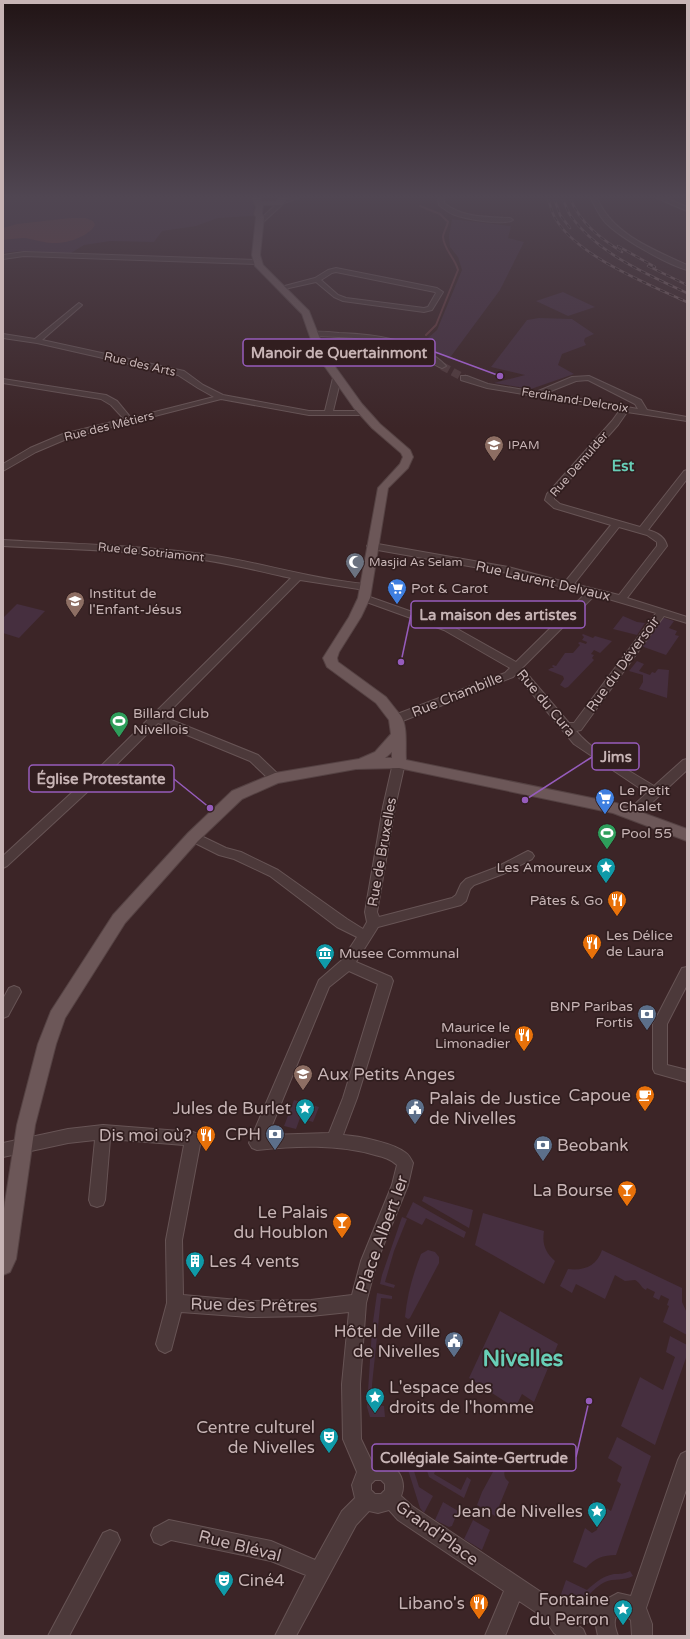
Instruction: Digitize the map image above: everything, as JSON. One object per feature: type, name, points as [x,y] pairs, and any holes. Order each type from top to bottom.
[{"type":"main road","points":[[267,274],[301,307],[309,319],[321,354],[361,410],[406,452],[408,457],[405,465],[387,480],[383,488],[361,608],[332,652],[330,658],[332,664],[341,672],[381,700],[396,719],[399,763]]},
{"type":"main road","points":[[3,1265],[6,1259],[26,1125],[47,1044],[57,1016],[119,919],[193,837],[237,795],[276,778],[374,760],[398,735]]},
{"type":"main road","points":[[356,764],[399,763],[593,803],[635,815],[687,835]]},
{"type":"street","points":[[280,288],[317,280],[325,274]]},
{"type":"street","points":[[317,280],[336,296],[345,300],[424,310],[430,309],[440,292],[437,290],[363,274]]},
{"type":"street","points":[[37,341],[80,305]]},
{"type":"street","points":[[314,334],[371,339],[404,344],[436,359],[442,366]]},
{"type":"street","name":"Rue des Arts","points":[[3,336],[37,341],[181,373],[208,392],[221,397],[301,412],[331,413],[361,410]]},
{"type":"street","points":[[331,413],[337,378]]},
{"type":"street","name":"Ferdinand-Delcroix","points":[[464,378],[487,386],[687,418]]},
{"type":"street","points":[[536,394],[575,379],[589,378],[638,402],[644,411]]},
{"type":"street","points":[[3,381],[103,397],[114,403],[130,421]]},
{"type":"street","name":"Rue des Métiers","points":[[3,468],[26,453],[49,442],[80,432],[130,421],[221,397]]},
{"type":"street","name":"Rue Demulder","points":[[617,523],[557,506],[549,500],[550,496],[625,409]]},
{"type":"street","points":[[643,530],[686,476]]},
{"type":"street","points":[[568,585],[617,523],[643,530],[661,541],[662,546],[621,599]]},
{"type":"street","name":"Rue de Sotriamont","points":[[3,542],[122,548],[212,558],[335,583],[365,592]]},
{"type":"street","name":"Rue Laurent Delvaux","points":[[372,546],[508,570],[621,599],[687,620]]},
{"type":"street","points":[[3,863],[102,772],[298,576]]},
{"type":"street","name":"Rue du Cura","points":[[365,592],[448,628],[517,668],[522,672],[578,740],[596,754],[655,792]]},
{"type":"street","name":"Rue Chambille","points":[[396,719],[509,675],[593,592]]},
{"type":"street","name":"Rue du Déversoir","points":[[566,727],[577,727],[662,612]]},
{"type":"street","points":[[156,718],[254,758],[276,778]]},
{"type":"street","points":[[635,815],[639,807],[687,762]]},
{"type":"street","name":"Rue de Bruxelles","points":[[334,1140],[296,1139],[257,1143],[324,984],[347,964],[374,923],[371,912],[388,807],[399,763]]},
{"type":"street","points":[[193,837],[222,852],[237,855],[274,874],[347,926],[357,932],[367,935]]},
{"type":"street","points":[[374,923],[456,902],[461,898],[465,887],[470,882],[499,871],[528,856]]},
{"type":"street","points":[[334,1140],[386,981],[347,964]]},
{"type":"street","points":[[687,972],[660,1024],[660,1069],[687,1076]]},
{"type":"street","points":[[3,1012],[14,992]]},
{"type":"street","points":[[97,1200],[103,1132]]},
{"type":"street","points":[[3,1150],[68,1136],[103,1132],[193,1139],[174,1240],[175,1303],[165,1344]]},
{"type":"street","name":"Place Albert Ier","points":[[334,1140],[358,1142],[397,1155],[405,1163],[406,1168],[369,1262],[358,1303],[350,1405],[352,1439],[367,1474]]},
{"type":"street","name":"Rue des Prêtres","points":[[175,1303],[264,1309],[311,1308],[358,1303]]},
{"type":"street","points":[[642,1636],[643,1626],[641,1617],[636,1610],[687,1460]]},
{"type":"street","name":"Grand'Place","points":[[367,1474],[378,1470],[384,1471],[388,1474],[392,1480],[393,1486],[390,1498],[405,1513],[550,1610],[562,1626],[576,1636]]},
{"type":"street","points":[[367,1474],[362,1484],[362,1489],[367,1500],[376,1505],[386,1502],[390,1498]]},
{"type":"street","points":[[285,1636],[341,1531],[349,1518],[367,1500]]},
{"type":"street","name":"Rue Bléval","points":[[162,1536],[169,1530],[270,1551],[319,1570]]},
{"type":"street","points":[[58,1636],[110,1540]]},
{"type":"street","points":[[495,1636],[515,1588]]},
{"type":"street","name":"Grand'Place","points":[[550,1610],[584,1613],[608,1609],[618,1603],[624,1603],[636,1610]]},
{"type":"street","points":[[608,1609],[604,1623],[608,1636]]},
{"type":"shaded area","points":[[460,274],[508,274],[500,290],[449,359],[432,349],[419,346],[437,330]]},
{"type":"shaded area","points":[[563,292],[595,307],[568,316],[536,301]]},
{"type":"shaded area","points":[[539,318],[572,319],[594,334],[585,338],[584,341],[586,345],[562,354],[558,365],[574,374],[531,389],[494,383],[525,375],[491,367],[527,320]]},
{"type":"shaded area","points":[[17,604],[45,611],[19,638],[3,633],[3,618]]},
{"type":"shaded area","points":[[623,616],[637,622],[645,623],[637,635],[613,629]]},
{"type":"shaded area","points":[[662,617],[674,621],[669,628],[677,631],[675,635],[679,636],[666,655],[641,646]]},
{"type":"shaded area","points":[[583,634],[593,638],[595,636],[612,641],[600,653],[594,650],[591,654],[594,655],[592,658],[594,660],[568,687],[565,688],[560,685],[564,679],[563,676],[548,670],[554,668],[552,666],[553,665],[556,666],[565,653],[573,653],[580,645],[578,643],[580,642],[586,644],[587,642],[582,640],[584,637],[582,635]]},
{"type":"shaded area","points":[[637,661],[644,664],[639,671],[650,675],[652,672],[655,673],[658,669],[669,670],[667,698],[639,689],[643,682],[643,675],[629,671]]},
{"type":"shaded area","points":[[294,1100],[319,1107],[313,1122],[300,1118],[296,1129],[284,1126]]},
{"type":"shaded area","points":[[424,1196],[473,1210],[469,1228],[422,1201]]},
{"type":"shaded area","points":[[413,1202],[466,1232],[464,1238],[426,1218],[422,1225],[406,1217]]},
{"type":"shaded area","points":[[483,1213],[544,1231],[543,1240],[545,1248],[555,1261],[544,1284],[475,1245]]},
{"type":"shaded area","points":[[402,1217],[407,1219],[394,1251],[385,1282],[395,1285],[394,1288],[380,1284]]},
{"type":"shaded area","points":[[428,1250],[435,1252],[439,1257],[439,1263],[410,1318],[408,1319],[405,1317],[413,1277],[421,1254]]},
{"type":"shaded area","points":[[602,1250],[682,1288],[682,1302],[687,1313],[687,1335],[663,1322],[669,1306],[667,1305],[669,1299],[661,1295],[659,1300],[653,1297],[655,1292],[647,1288],[646,1290],[644,1289],[635,1280],[625,1281],[615,1275],[605,1299],[576,1284],[572,1293],[560,1286],[568,1269],[584,1268],[593,1264],[597,1260]]},
{"type":"shaded area","points":[[377,1293],[392,1296],[392,1299],[381,1298],[372,1385],[372,1404],[384,1406],[385,1417],[370,1417],[367,1407],[372,1329]]},
{"type":"shaded area","points":[[500,1311],[558,1344],[534,1402],[522,1394],[515,1408],[469,1378]]},
{"type":"shaded area","points":[[670,1336],[687,1345],[687,1355],[655,1445],[621,1426],[640,1377],[663,1390],[675,1357],[666,1352]]},
{"type":"shaded area","points":[[617,1437],[651,1456],[616,1555],[600,1558],[586,1568],[573,1562],[585,1528],[592,1533],[597,1530],[597,1520],[589,1516],[593,1506],[591,1505],[593,1500],[611,1511],[621,1484],[617,1481],[622,1467],[608,1458]]},
{"type":"shaded area","points":[[506,1448],[523,1458],[522,1462],[519,1461],[516,1467],[510,1465],[506,1467],[504,1476],[509,1482],[495,1516],[477,1505],[482,1492]]},
{"type":"shaded area","points":[[421,1451],[439,1461],[434,1474],[461,1490],[467,1477],[471,1480],[464,1498],[429,1477]]},
{"type":"shaded area","points":[[409,1455],[419,1487],[433,1496],[424,1513],[420,1508],[404,1457]]},
{"type":"shaded area","points":[[443,1502],[458,1511],[452,1526],[449,1527],[435,1520]]},
{"type":"shaded area","points":[[473,1520],[490,1530],[482,1550],[464,1539]]},
{"type":"shaded area","points":[[630,1571],[633,1576],[605,1582],[579,1603],[567,1604],[559,1600],[566,1580],[587,1590],[606,1576]]},
{"type":"waterway","points":[[426,335],[436,325],[456,274]]},
{"type":"tunnel","points":[[442,366],[464,378]]},
{"type":"railway","points":[[628,274],[687,302]]},
{"type":"railway","points":[[648,274],[687,293]]},
{"type":"railway","points":[[665,274],[687,285]]},
{"type":"place","name":"Manoir de Quertainmont","points":[[500,376]]},
{"type":"place","name":"IPAM","points":[[494,462]]},
{"type":"place","name":"Masjid As Selam","points":[[355,579]]},
{"type":"place","name":"Pot & Carot","points":[[397,605]]},
{"type":"place","name":"Institut de l'Enfant-Jésus","points":[[75,618]]},
{"type":"place","name":"La maison des artistes","points":[[401,662]]},
{"type":"place","name":"Billard Club Nivellois","points":[[119,738]]},
{"type":"place","name":"Jims","points":[[525,800]]},
{"type":"place","name":"Église Protestante","points":[[210,808]]},
{"type":"place","name":"Le Petit Chalet","points":[[605,815]]},
{"type":"place","name":"Pool 55","points":[[607,850]]},
{"type":"place","name":"Les Amoureux","points":[[606,884]]},
{"type":"place","name":"Pâtes & Go","points":[[617,917]]},
{"type":"place","name":"Les Délice de Laura","points":[[592,960]]},
{"type":"place","name":"Musee Communal","points":[[325,970]]},
{"type":"place","name":"BNP Paribas Fortis","points":[[647,1031]]},
{"type":"place","name":"Maurice le Limonadier","points":[[524,1052]]},
{"type":"place","name":"Aux Petits Anges","points":[[303,1091]]},
{"type":"place","name":"Capoue","points":[[645,1112]]},
{"type":"place","name":"Jules de Burlet","points":[[305,1125]]},
{"type":"place","name":"Palais de Justice de Nivelles","points":[[415,1125]]},
{"type":"place","name":"CPH","points":[[275,1151]]},
{"type":"place","name":"Dis moi où?","points":[[206,1152]]},
{"type":"place","name":"Beobank","points":[[543,1162]]},
{"type":"place","name":"La Bourse","points":[[627,1207]]},
{"type":"place","name":"Le Palais du Houblon","points":[[342,1239]]},
{"type":"place","name":"Les 4 vents","points":[[195,1278]]},
{"type":"place","name":"Hôtel de Ville de Nivelles","points":[[454,1358]]},
{"type":"place","name":"Collégiale Sainte-Gertrude","points":[[589,1401]]},
{"type":"place","name":"L'espace des droits de l'homme","points":[[375,1414]]},
{"type":"place","name":"Centre culturel de Nivelles","points":[[329,1454]]},
{"type":"place","name":"Jean de Nivelles","points":[[597,1528]]},
{"type":"place","name":"Ciné4","points":[[224,1597]]},
{"type":"place","name":"Libano's","points":[[479,1620]]},
{"type":"place","name":"Fontaine du Perron","points":[[623,1626]]},
{"type":"district","name":"Est","points":[[623,466]]},
{"type":"district","name":"Nivelles","points":[[523,1359]]}]
